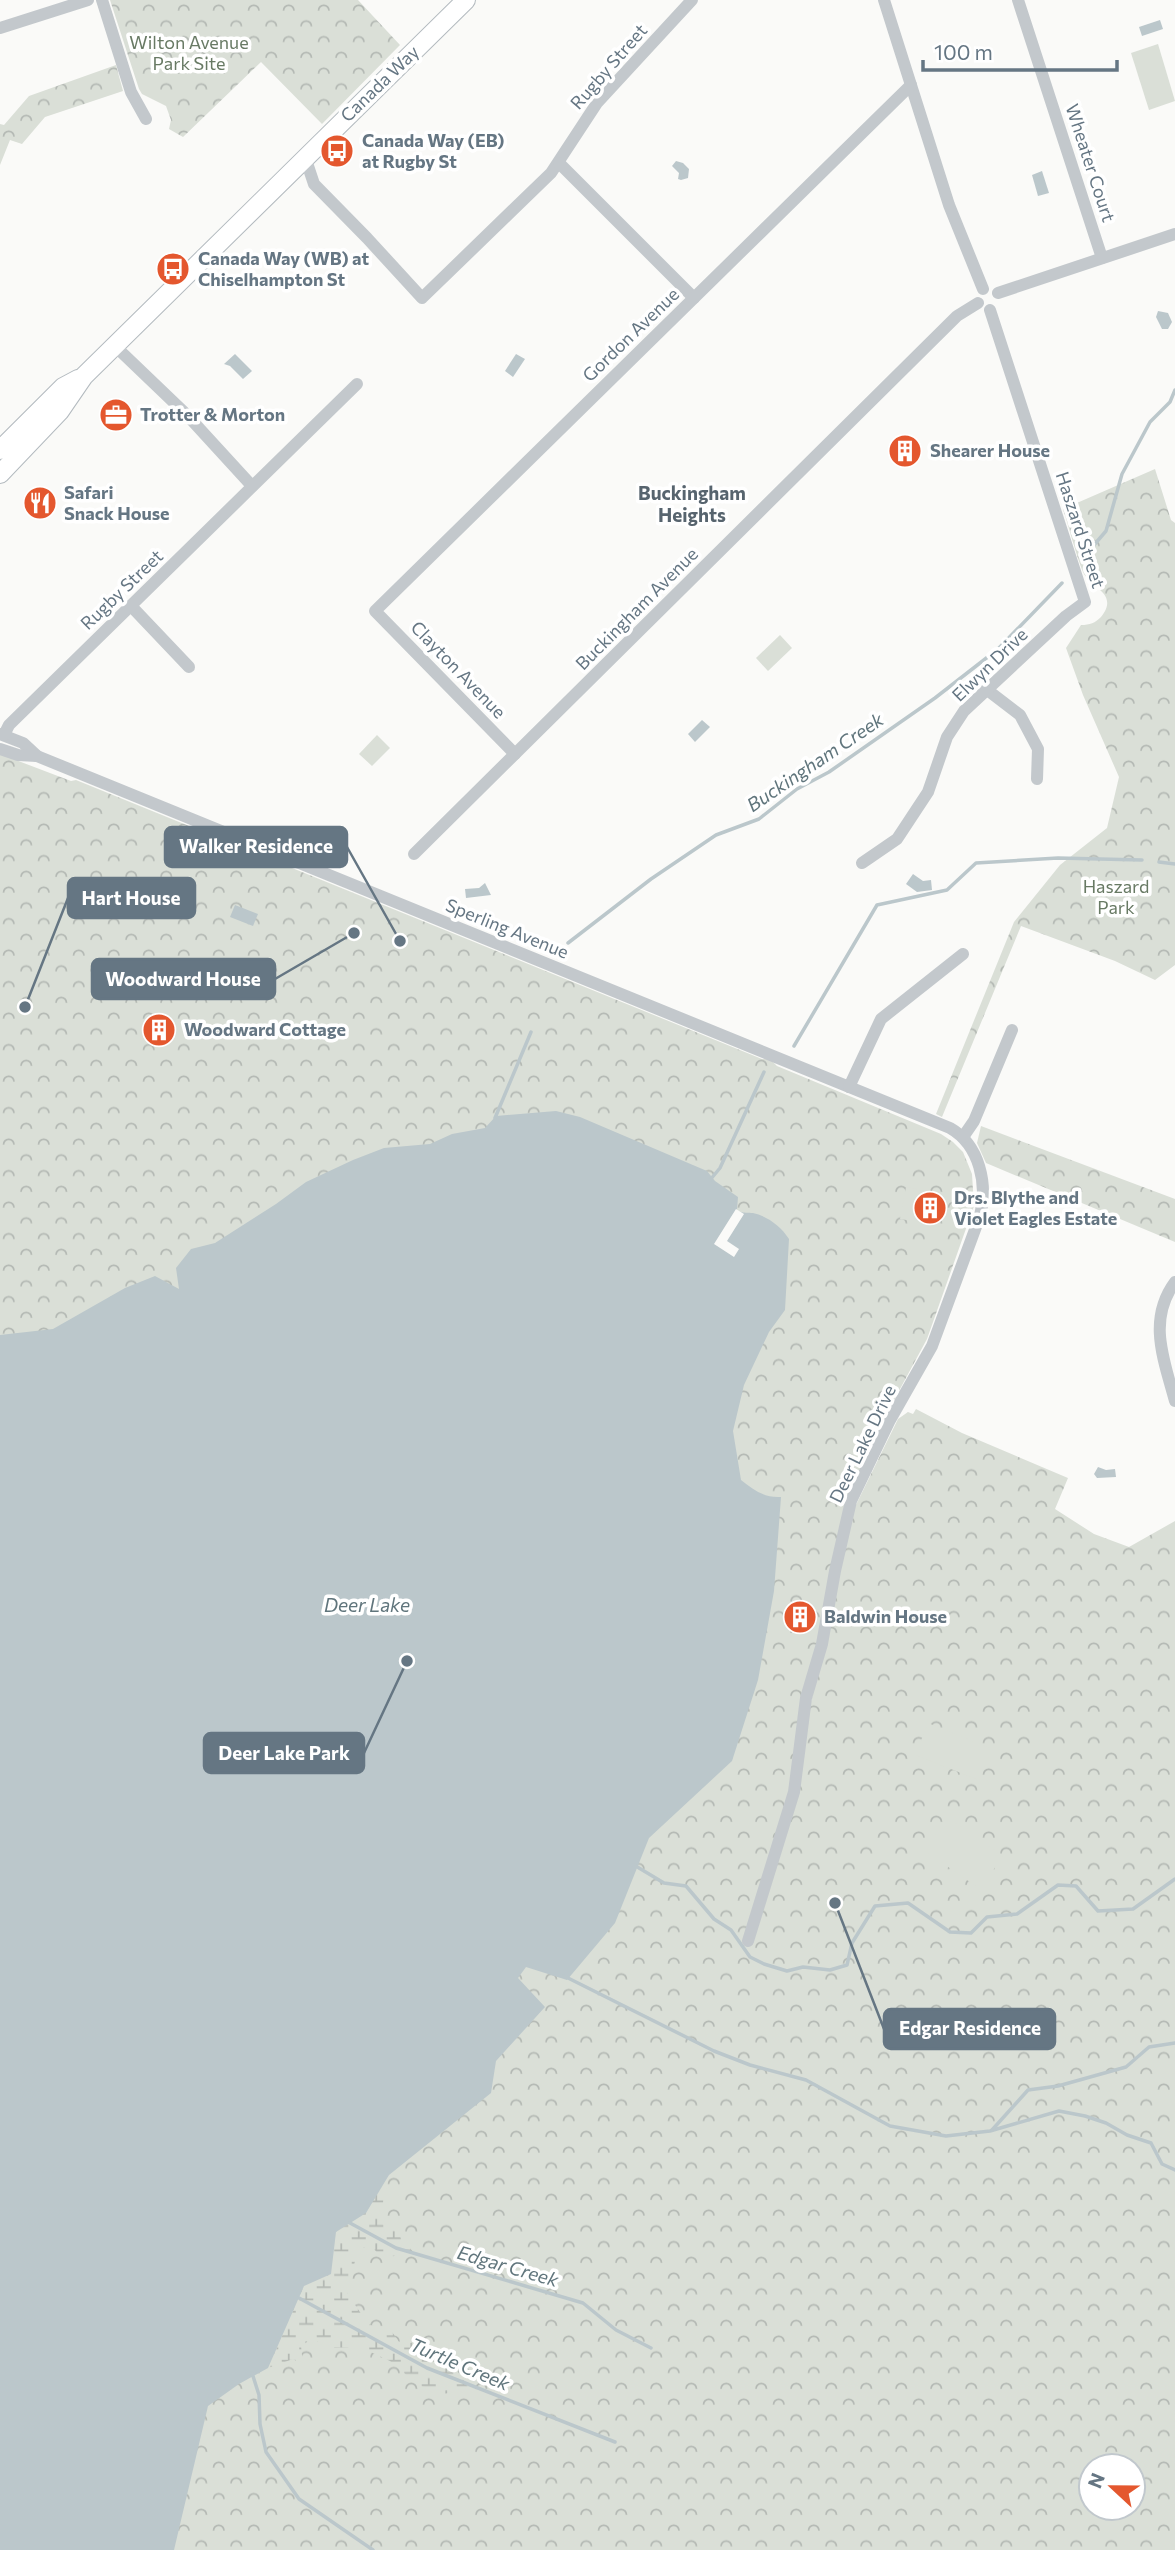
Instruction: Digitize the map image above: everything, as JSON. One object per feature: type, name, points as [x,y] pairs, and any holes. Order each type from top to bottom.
[{"type":"main road","name":"Canada Way","points":[[0,474],[60,411],[84,376],[466,0]]},
{"type":"main road","name":"Canada Way","points":[[0,450],[63,387],[84,376]]},
{"type":"street","points":[[0,28],[88,0]]},
{"type":"street","points":[[102,0],[131,92],[146,119]]},
{"type":"street","name":"Rugby Street","points":[[305,157],[314,184],[422,298],[559,163],[597,103],[692,0]]},
{"type":"street","points":[[884,0],[960,235],[983,289]]},
{"type":"street","name":"Wheater Court","points":[[1018,0],[1102,258]]},
{"type":"street","name":"Gordon Avenue","points":[[375,611],[911,85]]},
{"type":"street","points":[[559,163],[694,299]]},
{"type":"street","points":[[998,293],[1175,234]]},
{"type":"street","points":[[983,289],[993,289],[998,293]]},
{"type":"street","points":[[983,289],[977,297],[978,303],[985,309],[990,310],[998,303],[998,293]]},
{"type":"street","name":"Buckingham Avenue","points":[[414,854],[957,316],[978,303]]},
{"type":"street","name":"Haszard Street","points":[[990,310],[1085,602]]},
{"type":"street","points":[[116,347],[187,415],[252,486]]},
{"type":"street","name":"Rugby Street","points":[[2,734],[357,384]]},
{"type":"street","name":"Elwyn Drive","points":[[862,863],[897,839],[928,792],[947,737],[964,711],[1085,602]]},
{"type":"street","points":[[132,607],[189,667]]},
{"type":"street","name":"Clayton Avenue","points":[[375,611],[515,754]]},
{"type":"street","points":[[986,689],[1020,715],[1038,750],[1037,779]]},
{"type":"street","name":"Sperling Avenue","points":[[2,734],[23,743],[37,756]]},
{"type":"street","name":"Sperling Avenue","points":[[0,749],[18,755],[37,756],[950,1128],[963,1137]]},
{"type":"street","points":[[849,1087],[881,1018],[963,954]]},
{"type":"street","points":[[963,1137],[974,1121],[1012,1030]]},
{"type":"street","name":"Deer Lake Drive","points":[[748,1941],[794,1792],[806,1698],[822,1644],[851,1501],[890,1420],[932,1346],[980,1216],[983,1181],[976,1160],[963,1137]]},
{"type":"street","points":[[1175,1282],[1163,1304],[1158,1328],[1160,1347],[1175,1401]]},
{"type":"green space","name":"Wilton Avenue Park Site","points":[[110,0],[358,0],[400,45],[322,124],[261,62],[183,137],[169,129],[171,120],[166,106],[142,94],[139,89]]},
{"type":"green space","points":[[1158,44],[1175,101],[1149,110],[1131,53]]},
{"type":"green space","points":[[116,65],[123,91],[45,117],[22,144],[10,140],[0,165],[0,124],[4,125],[29,96]]},
{"type":"green space","name":"Haszard Park","points":[[1155,469],[1171,520],[1175,523],[1175,965],[1155,980],[1115,961],[1021,926],[942,1117],[936,1114],[1014,922],[1060,865],[1107,828],[1119,777],[1083,695],[1066,648],[1081,625],[1097,621],[1101,617],[1107,602],[1102,591],[1083,572],[1063,509]]},
{"type":"green space","points":[[780,635],[792,648],[768,671],[756,658]]},
{"type":"green space","points":[[377,735],[390,748],[372,766],[359,754]]},
{"type":"green space","points":[[0,754],[71,781],[76,780],[762,1059],[770,1059],[777,1066],[941,1134],[963,1152],[972,1174],[974,1206],[927,1339],[894,1400],[846,1510],[808,1716],[851,1515],[898,1419],[908,1412],[913,1414],[916,1409],[962,1433],[1068,1478],[1055,1509],[1094,1534],[1129,1547],[1175,1521],[1175,2550],[0,2550]]},
{"type":"green space","points":[[981,1126],[1175,1199],[1175,1242],[986,1163],[977,1143]]},
{"type":"green space","points":[[906,1187],[917,1189],[913,1221],[900,1219]]},
{"type":"green space","points":[[928,1723],[992,1749],[979,1780],[915,1755]]},
{"type":"green space","points":[[947,1817],[1003,1856],[980,1889],[925,1851]]},
{"type":"green space","points":[[389,2175],[379,2222],[395,2231],[414,2253],[381,2258],[372,2246],[349,2250],[355,2261],[347,2293],[368,2324],[392,2332],[401,2345],[424,2340],[449,2359],[470,2390],[442,2394],[418,2385],[390,2361],[360,2347],[326,2348],[313,2338],[301,2346],[303,2365],[293,2359],[268,2368],[304,2286],[331,2274],[336,2232]]},
{"type":"water","points":[[1160,20],[1163,29],[1142,36],[1139,27]]},
{"type":"water","points":[[676,161],[689,169],[688,178],[678,179],[679,173],[672,166]]},
{"type":"water","points":[[1042,171],[1049,193],[1038,196],[1032,175]]},
{"type":"water","points":[[1158,311],[1168,313],[1172,322],[1168,329],[1162,329],[1156,317]]},
{"type":"water","points":[[235,354],[252,371],[243,379],[230,366],[224,364]]},
{"type":"water","points":[[516,354],[525,359],[513,377],[505,371]]},
{"type":"water","points":[[702,720],[710,727],[695,742],[688,734]]},
{"type":"water","points":[[913,874],[923,881],[931,880],[932,890],[917,892],[906,884]]},
{"type":"water","points":[[485,883],[491,895],[466,898],[465,889],[479,888]]},
{"type":"water","points":[[235,905],[258,914],[253,926],[230,917]]},
{"type":"water","name":"Deer Lake","points":[[556,1111],[580,1117],[707,1171],[715,1181],[738,1197],[737,1210],[768,1219],[789,1239],[785,1310],[769,1332],[744,1385],[733,1431],[741,1480],[764,1495],[781,1497],[774,1591],[758,1680],[732,1761],[649,1838],[615,1923],[567,1980],[526,1967],[518,1978],[545,2007],[496,2061],[491,2093],[389,2175],[366,2213],[336,2232],[331,2274],[304,2286],[268,2368],[208,2406],[174,2550],[0,2550],[0,1335],[53,1329],[125,1288],[155,1276],[179,1289],[176,1268],[191,1249],[215,1243],[306,1182],[353,1160],[384,1148],[430,1144],[452,1134],[485,1128],[496,1116]]},
{"type":"water","points":[[1098,1467],[1115,1469],[1116,1477],[1097,1478],[1094,1474]]},
{"type":"pier","points":[[736,1209],[744,1214],[727,1241],[739,1249],[734,1257],[714,1244]]},
{"type":"waterway","name":"Buckingham Creek","points":[[1082,559],[1106,531],[1122,474],[1150,422],[1170,402],[1175,390]]},
{"type":"waterway","name":"Buckingham Creek","points":[[568,943],[651,879],[716,835],[759,819],[797,789],[829,772],[935,698],[998,649],[1062,583]]},
{"type":"waterway","points":[[794,1046],[877,905],[947,890],[976,863],[1058,858],[1142,860]]},
{"type":"waterway","points":[[1159,862],[1175,864]]},
{"type":"waterway","name":"Buckingham Creek","points":[[495,1118],[531,1032]]},
{"type":"waterway","points":[[710,1180],[720,1168],[764,1072]]},
{"type":"waterway","points":[[634,1865],[664,1883],[686,1886],[714,1919],[731,1930],[750,1957],[787,1971],[803,1967],[830,1970],[847,1965],[852,1943],[875,1906],[908,1903],[950,1932],[971,1933],[987,1917],[1017,1914],[1058,1885],[1076,1886],[1098,1911],[1133,1909],[1175,1879]]},
{"type":"waterway","points":[[564,1976],[714,2051],[750,2065],[806,2080],[890,2126],[946,2136],[990,2131],[1059,2111],[1106,2123],[1127,2135],[1151,2143],[1162,2164],[1175,2170]]},
{"type":"waterway","points":[[992,2130],[1028,2090],[1058,2086],[1126,2067],[1149,2047],[1175,2043]]},
{"type":"waterway","name":"Edgar Creek","points":[[350,2223],[396,2248],[583,2303],[616,2330],[651,2348]]},
{"type":"waterway","name":"Turtle Creek","points":[[299,2298],[427,2368],[615,2442]]},
{"type":"waterway","points":[[252,2373],[259,2395],[260,2424],[266,2452],[299,2499],[373,2550]]},
{"type":"place","name":"Canada Way (EB) at Rugby St","points":[[337,151]]},
{"type":"place","name":"Canada Way (WB) at Chiselhampton St","points":[[173,269]]},
{"type":"place","name":"Trotter & Morton","points":[[116,415]]},
{"type":"place","name":"Shearer House","points":[[905,451]]},
{"type":"place","name":"Safari Snack House","points":[[40,503]]},
{"type":"place","name":"Woodward House","points":[[354,933]]},
{"type":"place","name":"Walker Residence","points":[[400,941]]},
{"type":"place","name":"Hart House","points":[[25,1007]]},
{"type":"place","name":"Woodward Cottage","points":[[159,1030]]},
{"type":"place","name":"Drs. Blythe and Violet Eagles Estate","points":[[930,1208]]},
{"type":"place","name":"Baldwin House","points":[[800,1617]]},
{"type":"place","name":"Deer Lake Park","points":[[407,1661]]},
{"type":"place","name":"Edgar Residence","points":[[835,1903]]},
{"type":"district","name":"Buckingham Heights","points":[[692,504]]}]
